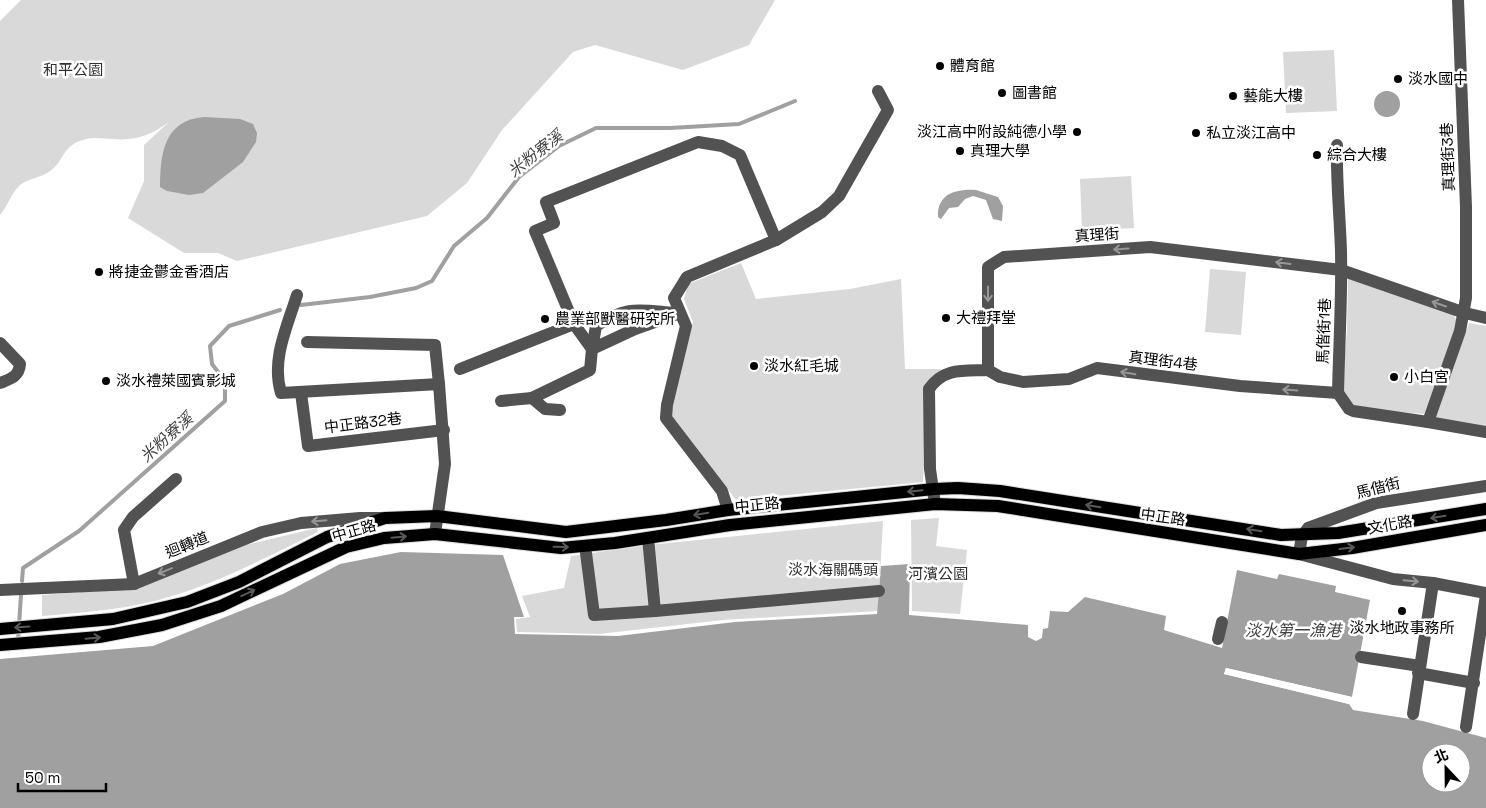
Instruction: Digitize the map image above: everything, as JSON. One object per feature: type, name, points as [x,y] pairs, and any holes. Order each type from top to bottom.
[{"type":"main road","name":"中正路","points":[[0,628],[113,620],[187,602],[238,582],[327,537],[385,518],[437,516],[566,532],[666,520],[728,510],[958,488],[1000,492],[1281,535],[1302,536]]},
{"type":"main road","name":"中正路","points":[[0,644],[99,637],[162,625],[221,606],[346,547],[384,538],[435,534],[561,548],[648,538],[730,525],[934,504],[998,506],[1239,550],[1299,554]]},
{"type":"main road","name":"文化路","points":[[1302,536],[1338,533],[1486,509]]},
{"type":"main road","name":"文化路","points":[[1299,554],[1352,548],[1486,525]]},
{"type":"street","name":"真理街3巷","points":[[1428,422],[1460,331],[1464,313],[1466,207],[1458,0]]},
{"type":"street","points":[[728,510],[722,492],[666,418],[667,405],[686,326],[674,298],[687,277],[776,240],[822,212],[839,196],[888,110],[878,91]]},
{"type":"street","points":[[592,349],[574,324],[535,231],[554,224],[546,202],[698,142],[722,146],[740,156],[776,240]]},
{"type":"street","name":"馬偕街1巷","points":[[1337,145],[1336,178],[1340,209],[1342,270],[1338,393]]},
{"type":"street","name":"真理街","points":[[988,370],[988,267],[1004,257],[1150,247],[1342,270],[1464,313],[1486,318]]},
{"type":"street","points":[[297,295],[278,357],[276,378],[281,393],[439,384]]},
{"type":"street","points":[[501,401],[532,398],[590,370],[596,326],[615,315],[630,309],[680,313]]},
{"type":"street","points":[[592,349],[635,329],[680,313]]},
{"type":"street","points":[[460,369],[574,324]]},
{"type":"street","points":[[307,342],[435,345],[444,430],[445,464],[435,534]]},
{"type":"street","points":[[0,343],[20,364],[20,371],[13,378],[0,383]]},
{"type":"street","name":"真理街4巷","points":[[988,370],[1000,377],[1023,382],[1069,379],[1098,368],[1240,386],[1338,393]]},
{"type":"street","points":[[934,504],[934,489],[930,469],[929,388],[936,379],[945,373],[988,370]]},
{"type":"street","name":"中正路32巷","points":[[301,393],[308,446],[444,430]]},
{"type":"street","points":[[1338,393],[1349,409],[1353,411],[1486,432]]},
{"type":"street","points":[[532,398],[545,409],[560,410]]},
{"type":"street","points":[[134,584],[124,530],[133,517],[176,479]]},
{"type":"street","name":"馬偕街","points":[[1302,536],[1308,528],[1376,503],[1486,486]]},
{"type":"street","name":"迴轉道","points":[[0,590],[134,584],[262,532],[301,523],[385,518]]},
{"type":"street","points":[[1299,554],[1302,536]]},
{"type":"street","points":[[648,538],[655,611]]},
{"type":"street","points":[[586,553],[594,614],[655,611],[879,591]]},
{"type":"street","name":"中正路","points":[[1299,554],[1370,575],[1434,582],[1486,594]]},
{"type":"street","points":[[1413,714],[1434,582]]},
{"type":"street","points":[[1466,727],[1486,594]]},
{"type":"street","points":[[1218,639],[1222,622]]},
{"type":"street","points":[[1361,657],[1474,683]]},
{"type":"green space","name":"和平公園","points":[[21,0],[775,0],[749,45],[683,70],[595,45],[573,52],[502,130],[467,183],[427,216],[237,261],[218,253],[184,253],[128,218],[144,181],[144,145],[170,121],[157,130],[136,138],[92,138],[72,145],[50,171],[19,186],[0,215],[0,21]]},
{"type":"green space","points":[[1334,50],[1337,111],[1286,113],[1283,52]]},
{"type":"green space","points":[[1131,176],[1134,228],[1082,231],[1080,179]]},
{"type":"green space","points":[[741,263],[756,299],[850,289],[901,279],[905,369],[941,369],[928,385],[923,482],[736,500],[671,415],[693,322],[684,299],[688,284]]},
{"type":"green space","points":[[1210,269],[1246,272],[1241,335],[1205,332]]},
{"type":"green space","points":[[1348,275],[1453,314],[1458,323],[1424,414],[1351,408],[1345,398],[1342,386],[1347,330]]},
{"type":"green space","points":[[1469,323],[1486,326],[1486,429],[1435,420]]},
{"type":"green space","name":"河濱公園","points":[[939,518],[936,546],[967,550],[960,614],[912,611],[911,520]]},
{"type":"green space","name":"淡水海關碼頭","points":[[883,521],[878,611],[723,620],[599,634],[517,632],[516,619],[530,617],[522,596],[564,588],[571,556],[649,545]]},
{"type":"green space","points":[[317,528],[318,532],[275,553],[231,574],[187,591],[141,604],[92,612],[42,616],[42,595],[138,588],[241,546]]},
{"type":"water","points":[[1387,91],[1396,95],[1400,104],[1396,113],[1387,117],[1378,113],[1374,104],[1378,95]]},
{"type":"water","points":[[204,117],[240,119],[253,124],[257,133],[256,142],[243,162],[203,193],[189,195],[167,191],[160,187],[160,175],[163,151],[167,141],[172,132],[180,125]]},
{"type":"water","points":[[962,190],[976,190],[998,197],[1003,206],[1002,221],[993,219],[986,200],[973,196],[965,199],[958,207],[949,208],[941,219],[938,217],[941,203],[950,194]]},
{"type":"water","name":"淡水第一漁港","points":[[401,552],[503,555],[524,617],[514,617],[515,634],[618,636],[735,622],[877,614],[881,566],[910,564],[909,615],[1028,625],[1028,637],[1036,641],[1042,638],[1043,629],[1048,628],[1050,611],[1068,612],[1085,597],[1166,616],[1164,630],[1222,648],[1237,570],[1277,579],[1279,574],[1336,586],[1335,592],[1370,600],[1352,697],[1226,668],[1224,674],[1349,704],[1353,710],[1423,721],[1486,738],[1486,808],[0,808],[0,659],[153,646],[283,594],[340,564]]},
{"type":"pier","points":[[1226,668],[1352,697],[1351,699],[1227,672],[1350,702],[1349,704],[1224,674]]},
{"type":"waterway","name":"米粉寮溪","points":[[301,305],[370,297],[416,288],[432,281],[454,246],[487,218],[519,177],[559,146],[596,128],[670,128],[739,124],[795,101]]},
{"type":"waterway","name":"米粉寮溪","points":[[22,581],[23,568],[79,531],[225,401],[225,381],[212,364],[210,346],[229,326],[280,310]]},
{"type":"waterway","name":"米粉寮溪","points":[[18,640],[21,595]]},
{"type":"place","name":"體育館","points":[[940,66]]},
{"type":"place","name":"淡水國中","points":[[1398,79]]},
{"type":"place","name":"圖書館","points":[[1002,93]]},
{"type":"place","name":"藝能大樓","points":[[1233,96]]},
{"type":"place","name":"淡江高中附設純德小學","points":[[1077,132]]},
{"type":"place","name":"私立淡江高中","points":[[1196,133]]},
{"type":"place","name":"真理大學","points":[[960,151]]},
{"type":"place","name":"綜合大樓","points":[[1317,155]]},
{"type":"place","name":"將捷金鬱金香酒店","points":[[99,272]]},
{"type":"place","name":"大禮拜堂","points":[[946,318]]},
{"type":"place","name":"農業部獸醫研究所","points":[[545,319]]},
{"type":"place","name":"淡水紅毛城","points":[[754,366]]},
{"type":"place","name":"小白宮","points":[[1394,377]]},
{"type":"place","name":"淡水禮萊國賓影城","points":[[106,381]]},
{"type":"place","name":"淡水地政事務所","points":[[1402,611]]}]
